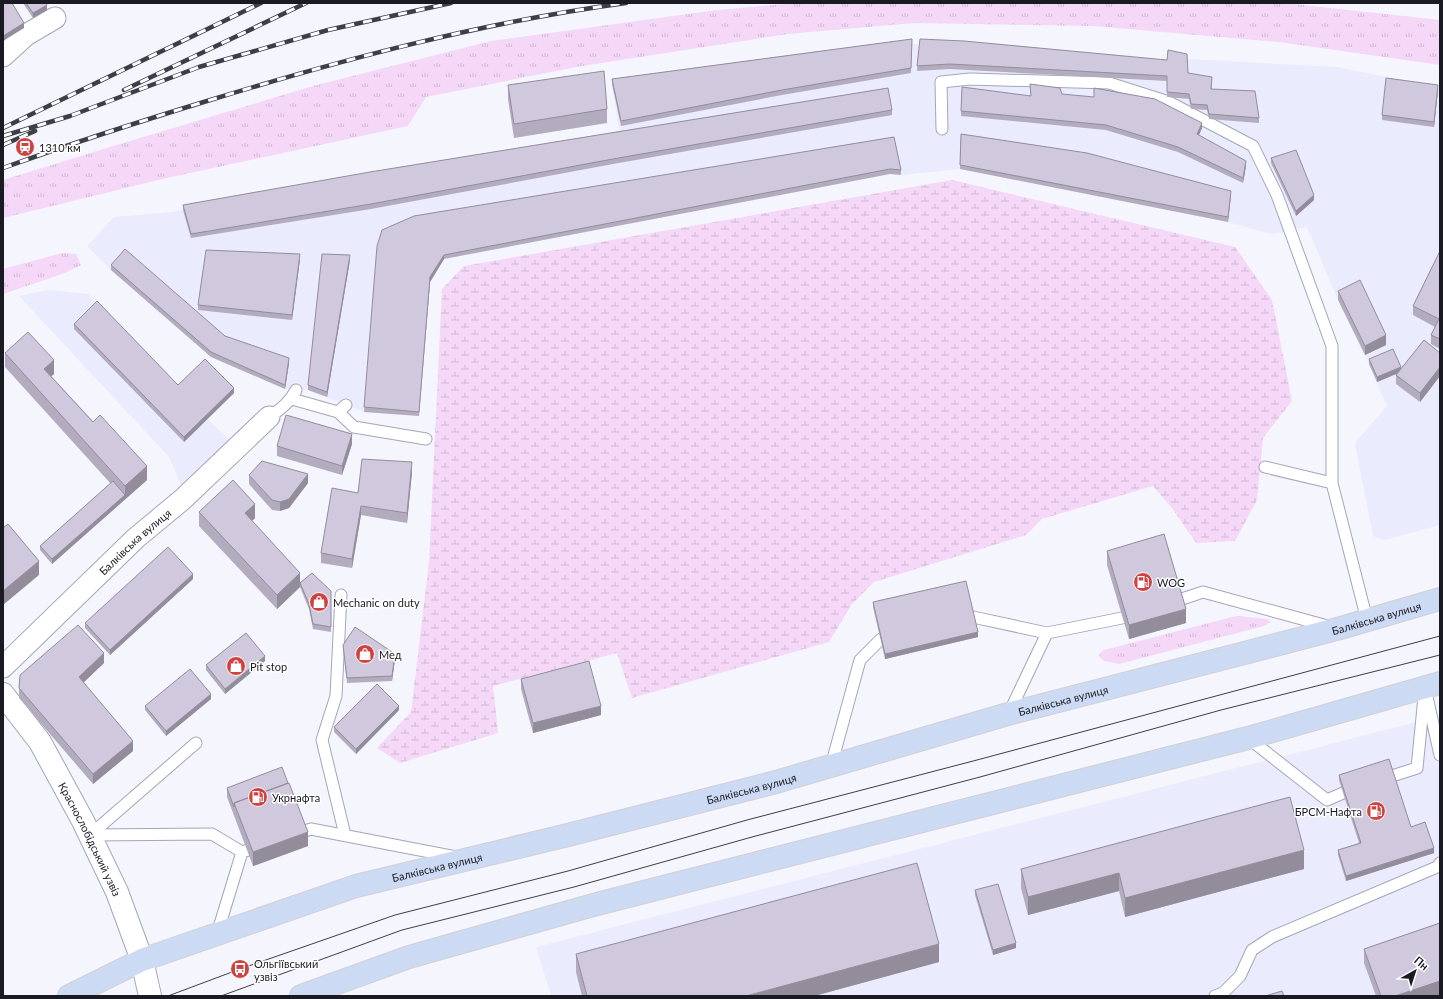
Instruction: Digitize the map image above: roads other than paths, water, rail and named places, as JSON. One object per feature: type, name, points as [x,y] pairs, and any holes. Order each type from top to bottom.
[{"type":"main road","name":"Балківська вулиця","points":[[69,996],[142,960],[356,886],[776,782],[1008,714],[1337,629],[1440,599]]},
{"type":"main road","points":[[300,996],[409,957],[597,904],[1248,738],[1433,685]]},
{"type":"main road","name":"Краснослобідський узвіз","points":[[3,694],[40,742],[90,835],[117,892],[142,960],[150,996]]},
{"type":"street","points":[[3,56],[26,35],[55,18]]},
{"type":"street","name":"Балківська вулиця","points":[[3,667],[136,538],[183,499],[269,417]]},
{"type":"lane","points":[[942,129],[941,82],[970,79],[1109,83],[1169,102],[1253,146],[1277,195],[1332,346],[1332,483],[1367,620]]},
{"type":"lane","points":[[269,417],[283,407],[294,394],[342,409],[354,427],[426,439]]},
{"type":"lane","points":[[1265,467],[1332,483]]},
{"type":"lane","points":[[1179,600],[1203,592],[1337,629]]},
{"type":"lane","points":[[341,595],[336,696],[322,740],[345,835]]},
{"type":"lane","points":[[973,617],[1048,633],[1122,618]]},
{"type":"lane","points":[[1008,714],[1048,633]]},
{"type":"lane","points":[[831,766],[860,660],[881,639]]},
{"type":"lane","points":[[1433,685],[1440,755]]},
{"type":"lane","points":[[1392,776],[1417,768],[1433,685]]},
{"type":"lane","points":[[1248,738],[1327,800],[1343,793]]},
{"type":"lane","points":[[90,835],[196,743]]},
{"type":"lane","points":[[283,838],[311,828],[466,859]]},
{"type":"lane","points":[[90,835],[212,834],[242,852],[269,843]]},
{"type":"lane","points":[[216,934],[242,852]]},
{"type":"lane","points":[[1214,996],[1223,993],[1240,976],[1252,950],[1272,937],[1437,867],[1440,863]]},
{"type":"tram line","points":[[168,996],[240,969],[395,915],[568,871],[747,820],[1440,636]]},
{"type":"tram line","points":[[221,996],[402,930],[574,887],[752,837],[980,777],[1221,710],[1440,655]]},
{"type":"railway","points":[[3,128],[261,3]]},
{"type":"railway","points":[[124,90],[306,3]]},
{"type":"railway","points":[[3,136],[70,116],[199,67],[328,30],[451,3]]},
{"type":"railway","points":[[3,168],[181,109],[362,57],[415,43],[520,20],[626,3]]},
{"type":"railway","points":[[3,145],[35,131]]},
{"type":"place","name":"1310 км","points":[[25,147]]},
{"type":"place","name":"WOG","points":[[1143,582]]},
{"type":"place","name":"Mechanic on duty","points":[[319,602]]},
{"type":"place","name":"Мед","points":[[365,654]]},
{"type":"place","name":"Pit stop","points":[[236,666]]},
{"type":"place","name":"Укрнафта","points":[[258,797]]},
{"type":"place","name":"БРСМ-Нафта","points":[[1376,811]]},
{"type":"place","name":"Ольгіївський узвіз","points":[[240,969]]}]
